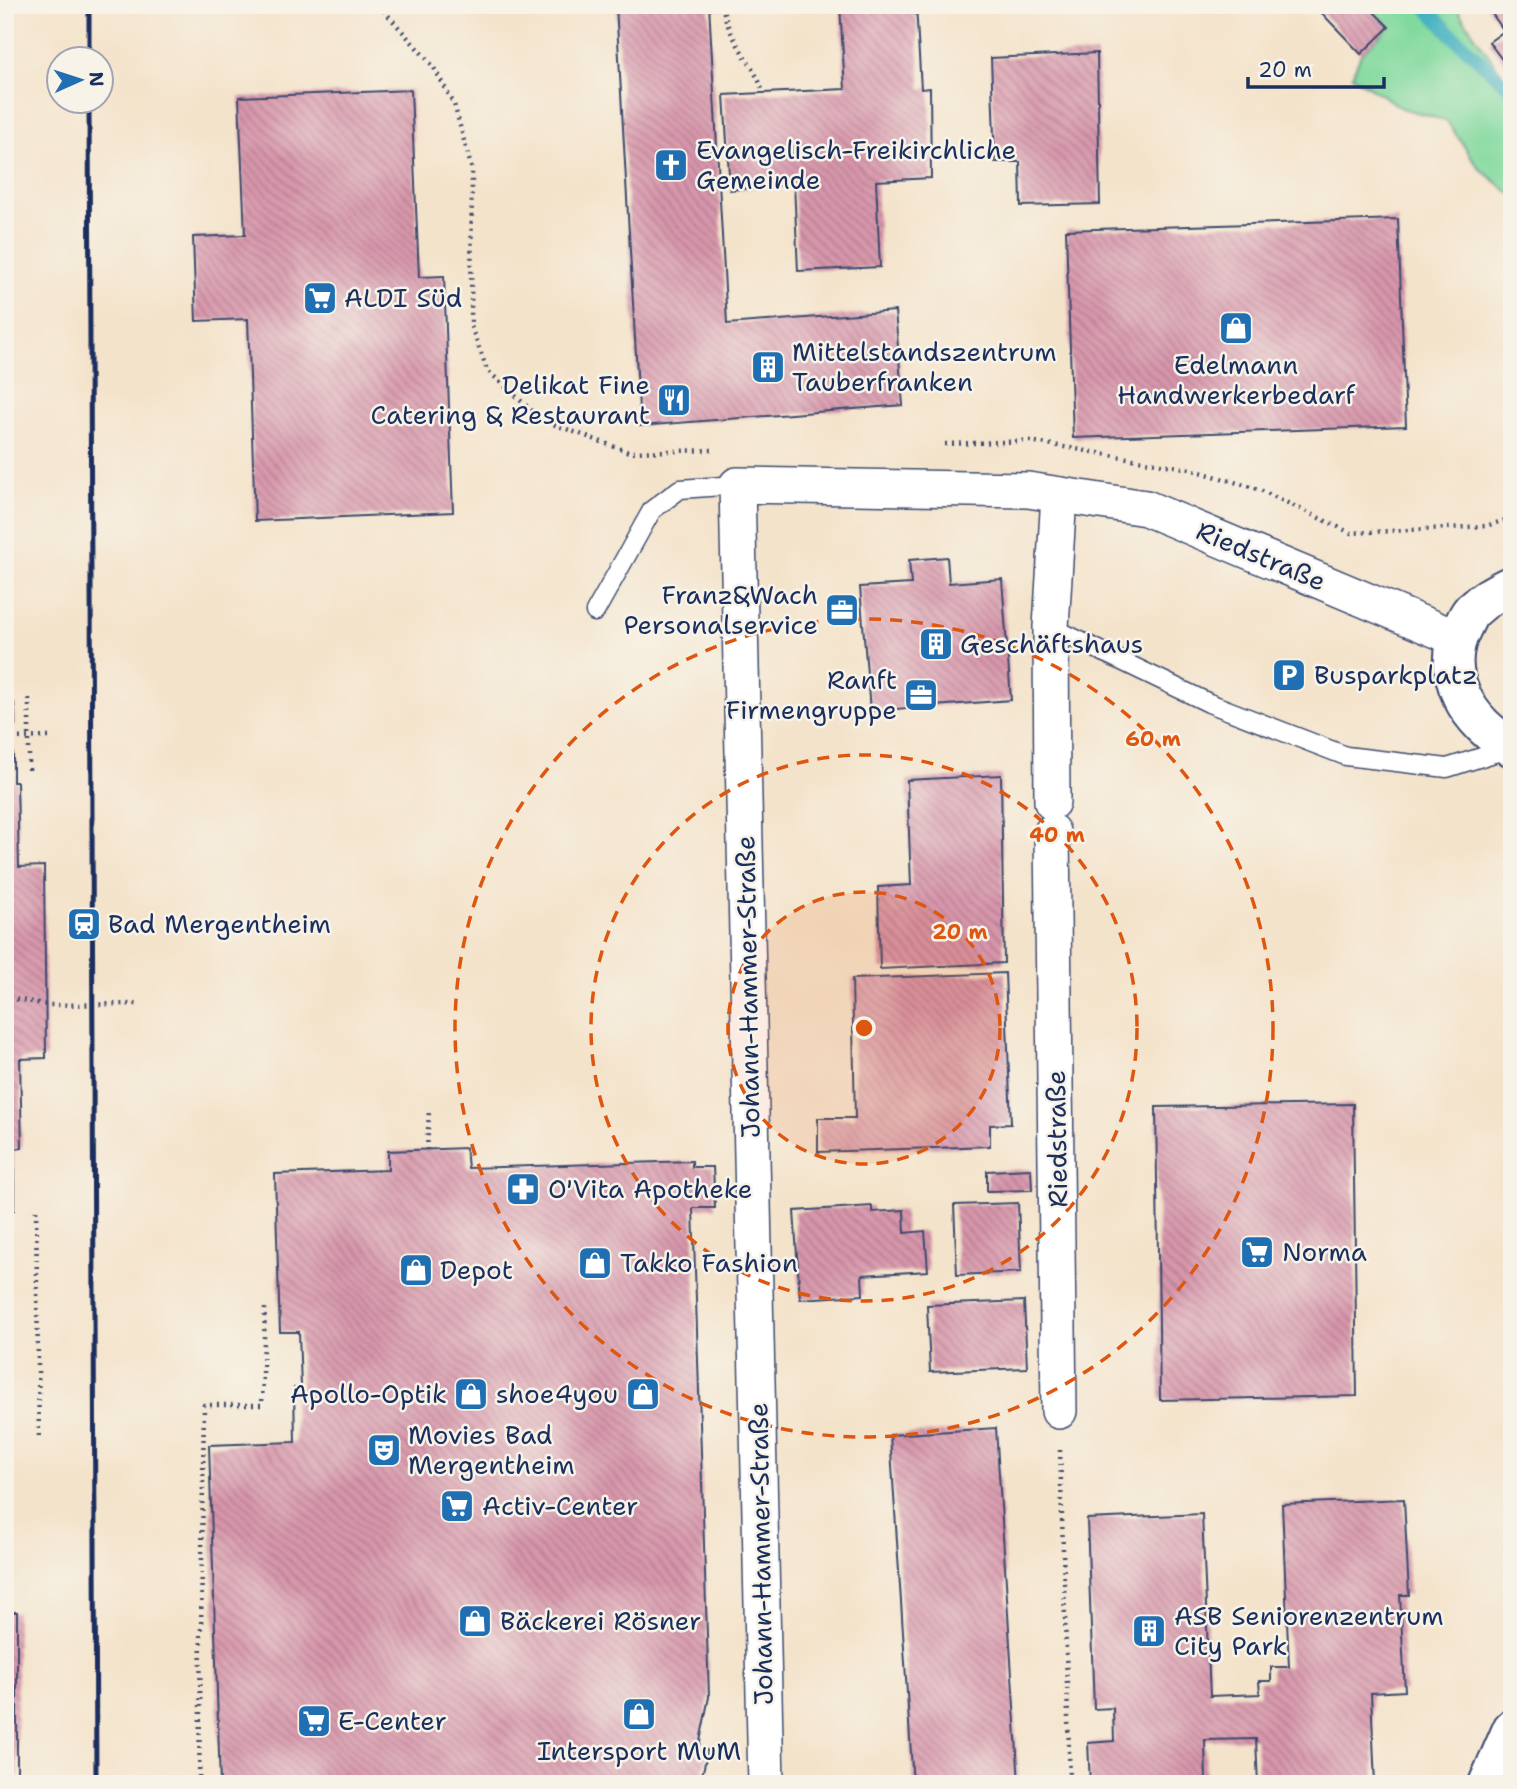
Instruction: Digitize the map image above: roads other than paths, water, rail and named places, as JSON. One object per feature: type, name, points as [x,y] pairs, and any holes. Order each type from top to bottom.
[{"type":"street","name":"Riedstraße","points":[[737,485],[1028,490],[1146,508],[1457,638]]},
{"type":"street","name":"Johann-Hammer-Straße","points":[[737,485],[766,1784]]},
{"type":"street","name":"Riedstraße","points":[[1059,495],[1051,627],[1059,1411]]},
{"type":"street","points":[[1511,747],[1482,729],[1462,701],[1454,669],[1457,638],[1472,609],[1512,585]]},
{"type":"street","points":[[1488,1784],[1512,1729]]},
{"type":"lane","points":[[595,612],[652,510],[680,489],[737,485]]},
{"type":"lane","points":[[1051,627],[1209,703],[1346,755],[1447,768],[1511,747]]},
{"type":"waterway","points":[[1424,5],[1451,34],[1512,90]]},
{"type":"railway","points":[[89,5],[89,46]]},
{"type":"railway","points":[[89,116],[96,1784]]},
{"type":"place","name":"Evangelisch-Freikirchliche Gemeinde","points":[[671,165]]},
{"type":"place","name":"ALDI Süd","points":[[320,298]]},
{"type":"place","name":"Edelmann Handwerkerbedarf","points":[[1236,328]]},
{"type":"place","name":"Mittelstandszentrum Tauberfranken","points":[[768,367]]},
{"type":"place","name":"Delikat Fine Catering & Restaurant","points":[[674,400]]},
{"type":"place","name":"Franz&Wach Personalservice","points":[[842,610]]},
{"type":"place","name":"Geschäftshaus","points":[[936,644]]},
{"type":"place","name":"Busparkplatz","points":[[1289,675]]},
{"type":"place","name":"Ranft Firmengruppe","points":[[921,695]]},
{"type":"place","name":"Bad Mergentheim","points":[[84,924]]},
{"type":"place","name":"O'Vita Apotheke","points":[[523,1189]]},
{"type":"place","name":"Norma","points":[[1257,1252]]},
{"type":"place","name":"Takko Fashion","points":[[595,1263]]},
{"type":"place","name":"Depot","points":[[416,1270]]},
{"type":"place","name":"Apollo-Optik","points":[[471,1394]]},
{"type":"place","name":"shoe4you","points":[[643,1394]]},
{"type":"place","name":"Movies Bad Mergentheim","points":[[384,1450]]},
{"type":"place","name":"Activ-Center","points":[[457,1506]]},
{"type":"place","name":"Bäckerei Rösner","points":[[475,1621]]},
{"type":"place","name":"ASB Seniorenzentrum City Park","points":[[1149,1631]]},
{"type":"place","name":"Intersport MuM","points":[[639,1714]]},
{"type":"place","name":"E-Center","points":[[314,1721]]}]
